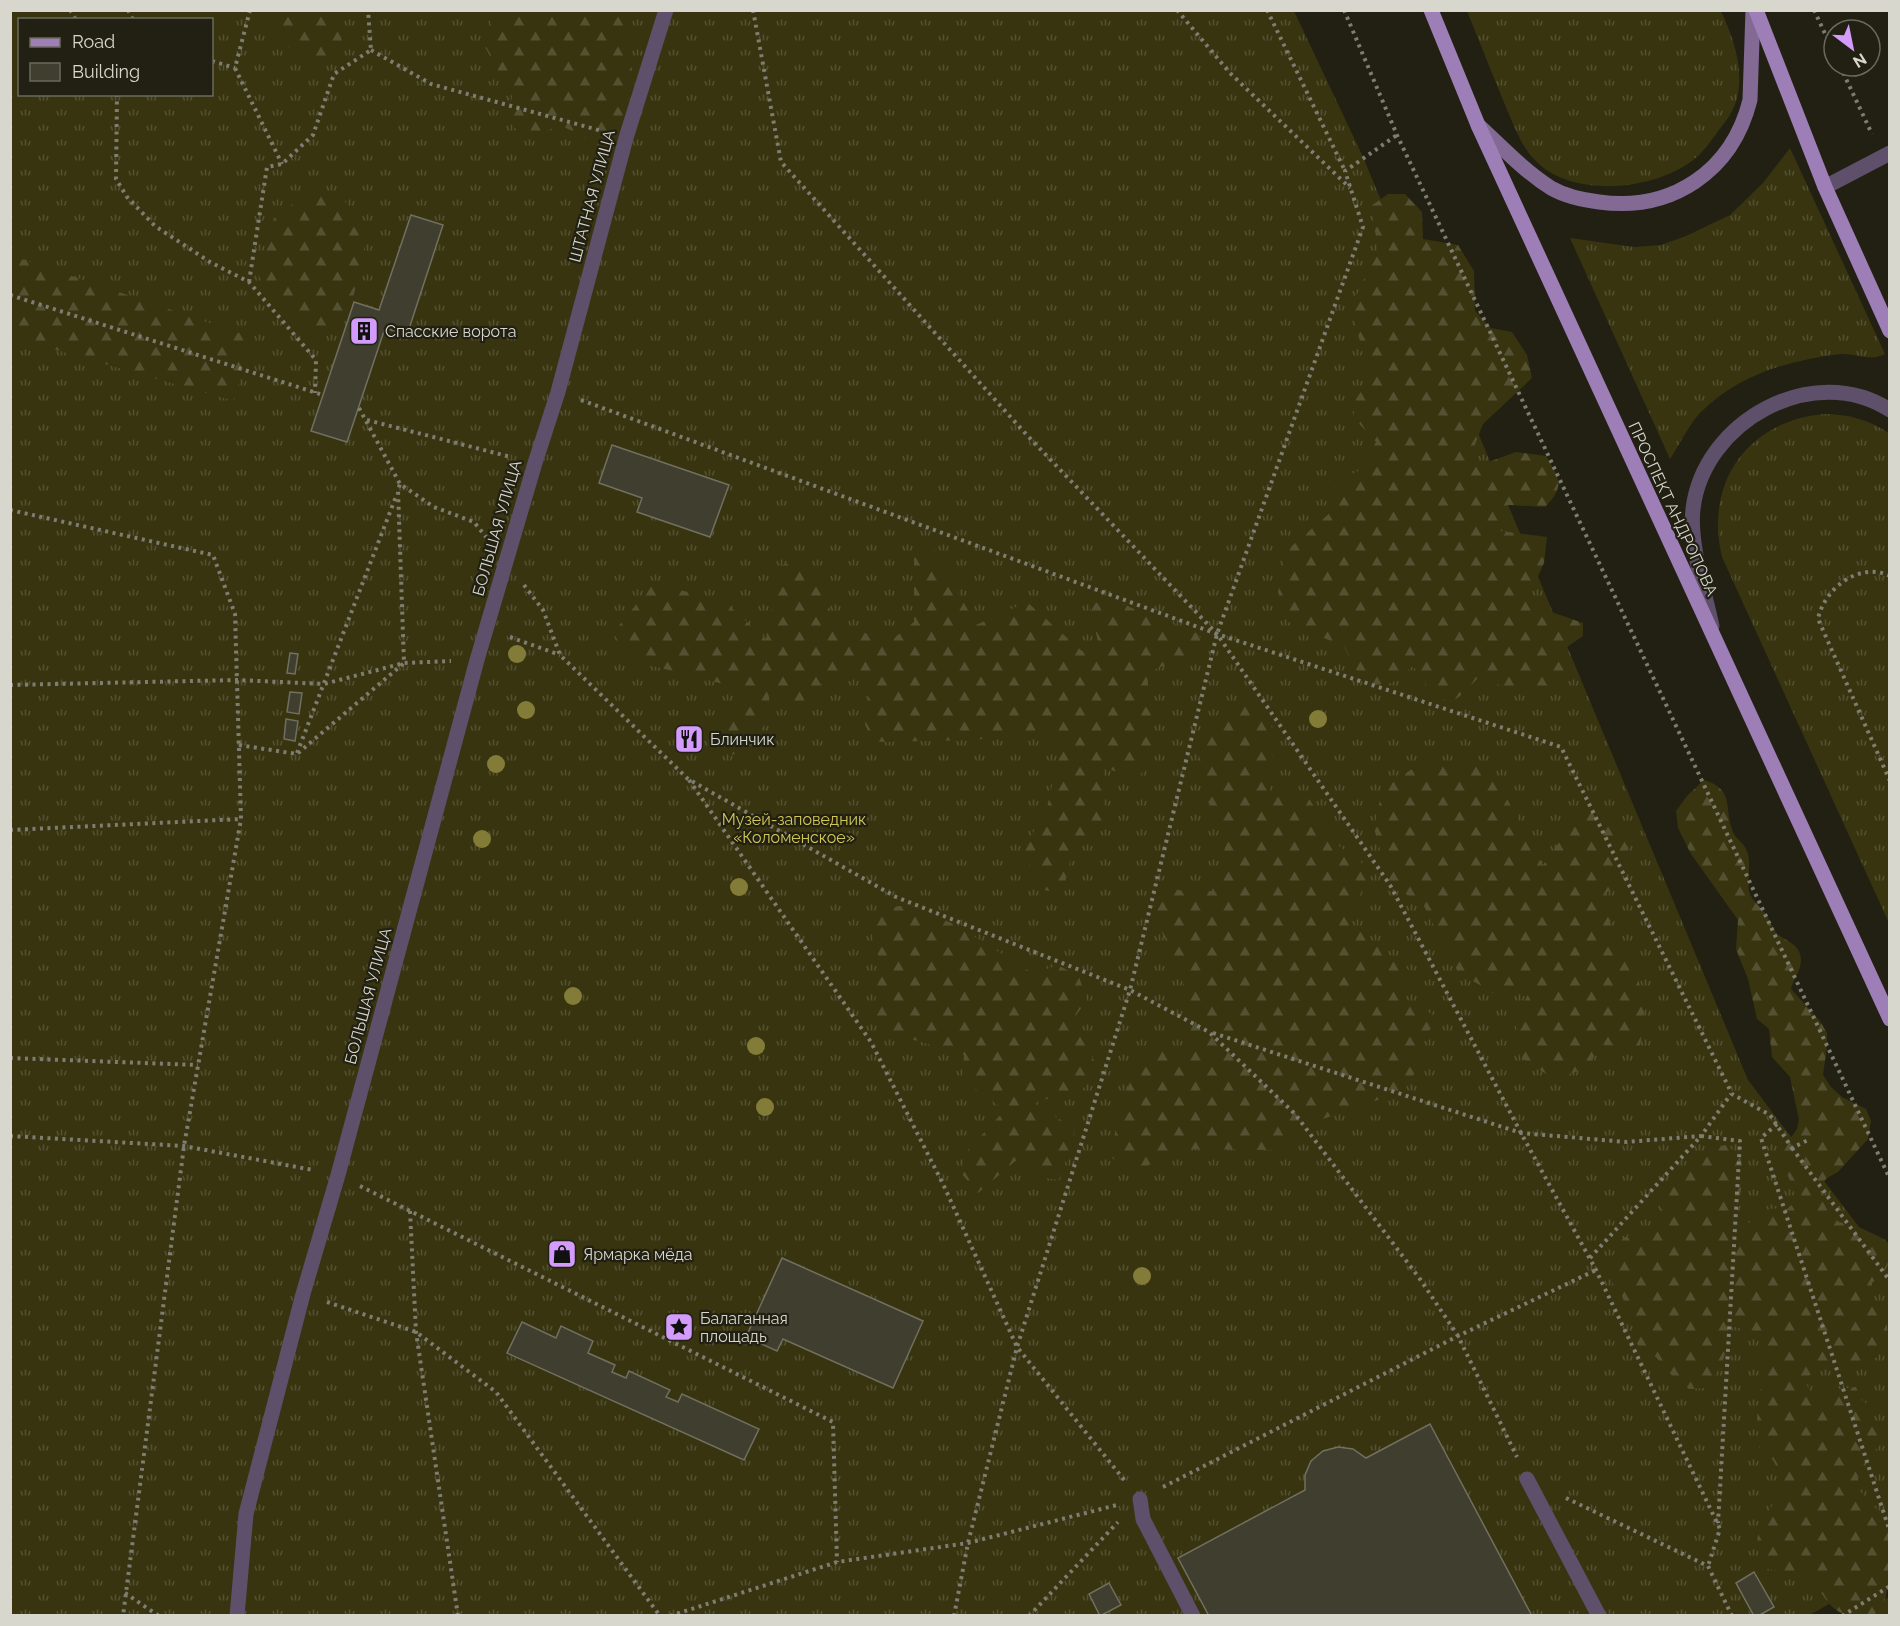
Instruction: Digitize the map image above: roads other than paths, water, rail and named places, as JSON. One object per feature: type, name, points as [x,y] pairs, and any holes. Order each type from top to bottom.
[{"type":"main road","name":"ПРОСПЕКТ АНДРОПОВА","points":[[1431,10],[1478,125],[1890,1019]]},
{"type":"main road","points":[[1478,125],[1540,180],[1552,189],[1569,195],[1602,202],[1632,204],[1651,201],[1679,191],[1707,174],[1742,125],[1750,100],[1754,10]]},
{"type":"main road","points":[[1754,10],[1825,187],[1890,331]]},
{"type":"street","name":"ШТАТНАЯ УЛИЦА","points":[[558,392],[626,138],[666,10]]},
{"type":"street","points":[[1825,187],[1886,154]]},
{"type":"street","name":"БОЛЬШАЯ УЛИЦА","points":[[237,1616],[246,1514],[303,1294],[338,1175],[477,660],[558,392]]},
{"type":"street","points":[[1716,644],[1694,537],[1692,512],[1696,493],[1707,466],[1725,438],[1749,417],[1811,394],[1834,392],[1851,395],[1872,401],[1890,410]]},
{"type":"street","points":[[1527,1479],[1599,1616]]},
{"type":"street","points":[[1140,1499],[1143,1520],[1193,1616]]},
{"type":"place","name":"Спасские ворота","points":[[364,331]]},
{"type":"place","name":"Блинчик","points":[[689,739]]},
{"type":"place","name":"Ярмарка мёда","points":[[562,1254]]},
{"type":"place","name":"Балаганная площадь","points":[[679,1327]]},
{"type":"park label","name":"Музей-заповедник «Коломенское»","points":[[794,828]]}]
